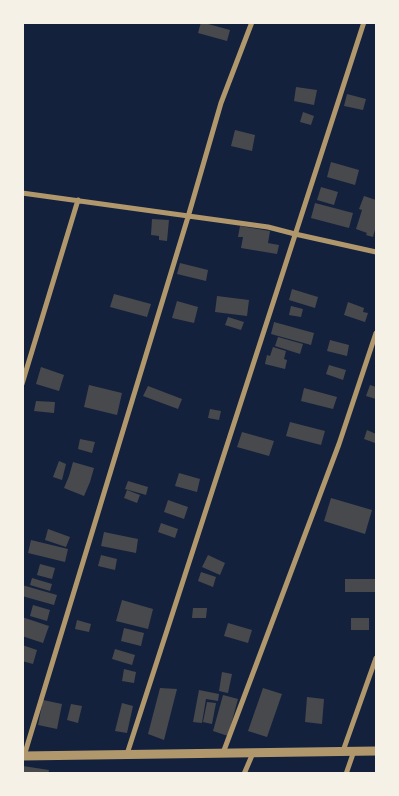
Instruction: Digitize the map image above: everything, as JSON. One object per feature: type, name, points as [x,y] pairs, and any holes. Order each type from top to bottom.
[{"type":"street","points":[[252,22],[221,103],[23,756],[376,751]]},
{"type":"street","points":[[127,754],[364,22]]},
{"type":"street","points":[[22,194],[268,227],[376,252]]},
{"type":"street","points":[[22,384],[78,200]]},
{"type":"street","points":[[223,753],[339,444],[376,333]]},
{"type":"street","points":[[343,752],[376,658]]},
{"type":"street","points":[[346,774],[354,751]]},
{"type":"street","points":[[244,774],[253,753]]},
{"type":"building","points":[[201,22],[230,30],[227,41],[198,33]]},
{"type":"building","points":[[296,87],[317,90],[314,105],[294,101]]},
{"type":"building","points":[[347,94],[366,99],[363,110],[344,106]]},
{"type":"building","points":[[303,112],[314,116],[311,125],[300,122]]},
{"type":"building","points":[[235,130],[255,135],[252,151],[231,146]]},
{"type":"building","points":[[331,162],[359,170],[355,185],[327,177]]},
{"type":"building","points":[[321,187],[338,192],[334,205],[317,200]]},
{"type":"building","points":[[364,196],[376,200],[376,226],[373,237],[356,229],[362,210],[359,209]]},
{"type":"building","points":[[315,203],[353,213],[349,228],[311,218]]},
{"type":"building","points":[[152,219],[169,220],[167,241],[159,240],[159,236],[151,235]]},
{"type":"building","points":[[240,226],[270,231],[268,243],[279,245],[277,254],[241,248],[243,237],[238,237]]},
{"type":"building","points":[[180,263],[208,270],[206,281],[177,274]]},
{"type":"building","points":[[292,289],[318,297],[315,308],[289,300]]},
{"type":"building","points":[[114,294],[151,304],[147,317],[110,307]]},
{"type":"building","points":[[217,296],[249,300],[247,316],[215,312]]},
{"type":"building","points":[[177,301],[198,307],[194,323],[172,318]]},
{"type":"building","points":[[348,302],[364,308],[363,312],[368,313],[365,322],[344,315]]},
{"type":"building","points":[[291,306],[303,309],[301,317],[289,315]]},
{"type":"building","points":[[228,317],[244,322],[241,330],[225,325]]},
{"type":"building","points":[[274,322],[314,333],[311,345],[271,334]]},
{"type":"building","points":[[278,337],[303,344],[300,354],[275,346]]},
{"type":"building","points":[[330,340],[349,345],[347,356],[327,351]]},
{"type":"building","points":[[273,347],[286,351],[284,359],[287,360],[285,369],[265,364],[267,355],[270,356]]},
{"type":"building","points":[[329,365],[346,370],[343,380],[326,374]]},
{"type":"building","points":[[41,367],[64,375],[59,391],[36,384]]},
{"type":"building","points":[[89,385],[122,393],[117,415],[84,407]]},
{"type":"building","points":[[370,385],[376,387],[376,399],[366,396]]},
{"type":"building","points":[[148,386],[182,399],[178,409],[143,396]]},
{"type":"building","points":[[304,388],[337,397],[333,409],[301,401]]},
{"type":"building","points":[[36,401],[55,402],[54,413],[34,411]]},
{"type":"building","points":[[210,409],[221,411],[219,420],[208,418]]},
{"type":"building","points":[[290,422],[325,431],[321,445],[286,436]]},
{"type":"building","points":[[367,430],[376,434],[375,443],[364,439]]},
{"type":"building","points":[[242,432],[274,441],[269,456],[237,447]]},
{"type":"building","points":[[80,439],[95,442],[92,453],[78,449]]},
{"type":"building","points":[[59,461],[66,464],[62,480],[53,477]]},
{"type":"building","points":[[73,462],[94,468],[84,496],[64,488]]},
{"type":"building","points":[[179,473],[200,479],[197,492],[175,486]]},
{"type":"building","points":[[128,481],[148,487],[146,495],[125,489]]},
{"type":"building","points":[[127,490],[140,495],[137,503],[124,498]]},
{"type":"building","points":[[331,498],[372,510],[365,534],[324,521]]},
{"type":"building","points":[[168,500],[188,507],[184,519],[164,512]]},
{"type":"building","points":[[161,523],[178,529],[175,538],[158,532]]},
{"type":"building","points":[[48,529],[70,537],[66,547],[45,540]]},
{"type":"building","points":[[104,532],[138,539],[136,553],[101,546]]},
{"type":"building","points":[[31,540],[68,549],[65,562],[28,553]]},
{"type":"building","points":[[101,555],[117,559],[115,570],[98,566]]},
{"type":"building","points":[[208,555],[225,563],[220,575],[202,567]]},
{"type":"building","points":[[40,564],[55,568],[52,579],[37,575]]},
{"type":"building","points":[[201,572],[216,577],[213,587],[198,581]]},
{"type":"building","points":[[32,578],[52,584],[50,591],[30,585]]},
{"type":"building","points":[[345,579],[376,579],[376,592],[345,592]]},
{"type":"building","points":[[22,585],[57,595],[54,605],[22,596]]},
{"type":"building","points":[[122,600],[153,609],[148,629],[116,621]]},
{"type":"building","points":[[33,605],[50,610],[47,621],[30,616]]},
{"type":"building","points":[[193,608],[207,608],[206,618],[192,618]]},
{"type":"building","points":[[22,617],[49,626],[43,643],[22,636]]},
{"type":"building","points":[[351,618],[369,618],[369,630],[351,630]]},
{"type":"building","points":[[77,620],[91,624],[89,632],[75,629]]},
{"type":"building","points":[[228,623],[252,630],[248,643],[224,636]]},
{"type":"building","points":[[124,628],[144,633],[141,646],[121,641]]},
{"type":"building","points":[[22,645],[37,650],[33,664],[22,661]]},
{"type":"building","points":[[115,649],[135,655],[132,665],[112,659]]},
{"type":"building","points":[[124,669],[136,672],[134,683],[122,681]]},
{"type":"building","points":[[222,672],[232,674],[228,693],[219,691]]},
{"type":"building","points":[[160,688],[177,689],[164,740],[148,734]]},
{"type":"building","points":[[263,688],[282,694],[267,737],[248,731]]},
{"type":"building","points":[[199,690],[219,694],[218,701],[206,699],[202,723],[193,722]]},
{"type":"building","points":[[223,695],[238,699],[228,736],[213,731]]},
{"type":"building","points":[[307,697],[324,699],[322,724],[305,722]]},
{"type":"building","points":[[43,700],[62,704],[57,729],[38,725]]},
{"type":"building","points":[[207,702],[216,703],[212,724],[203,722]]},
{"type":"building","points":[[122,703],[133,706],[127,733],[115,731]]},
{"type":"building","points":[[71,704],[82,706],[78,723],[67,720]]},
{"type":"building","points":[[23,766],[49,770],[48,774],[22,774]]}]
